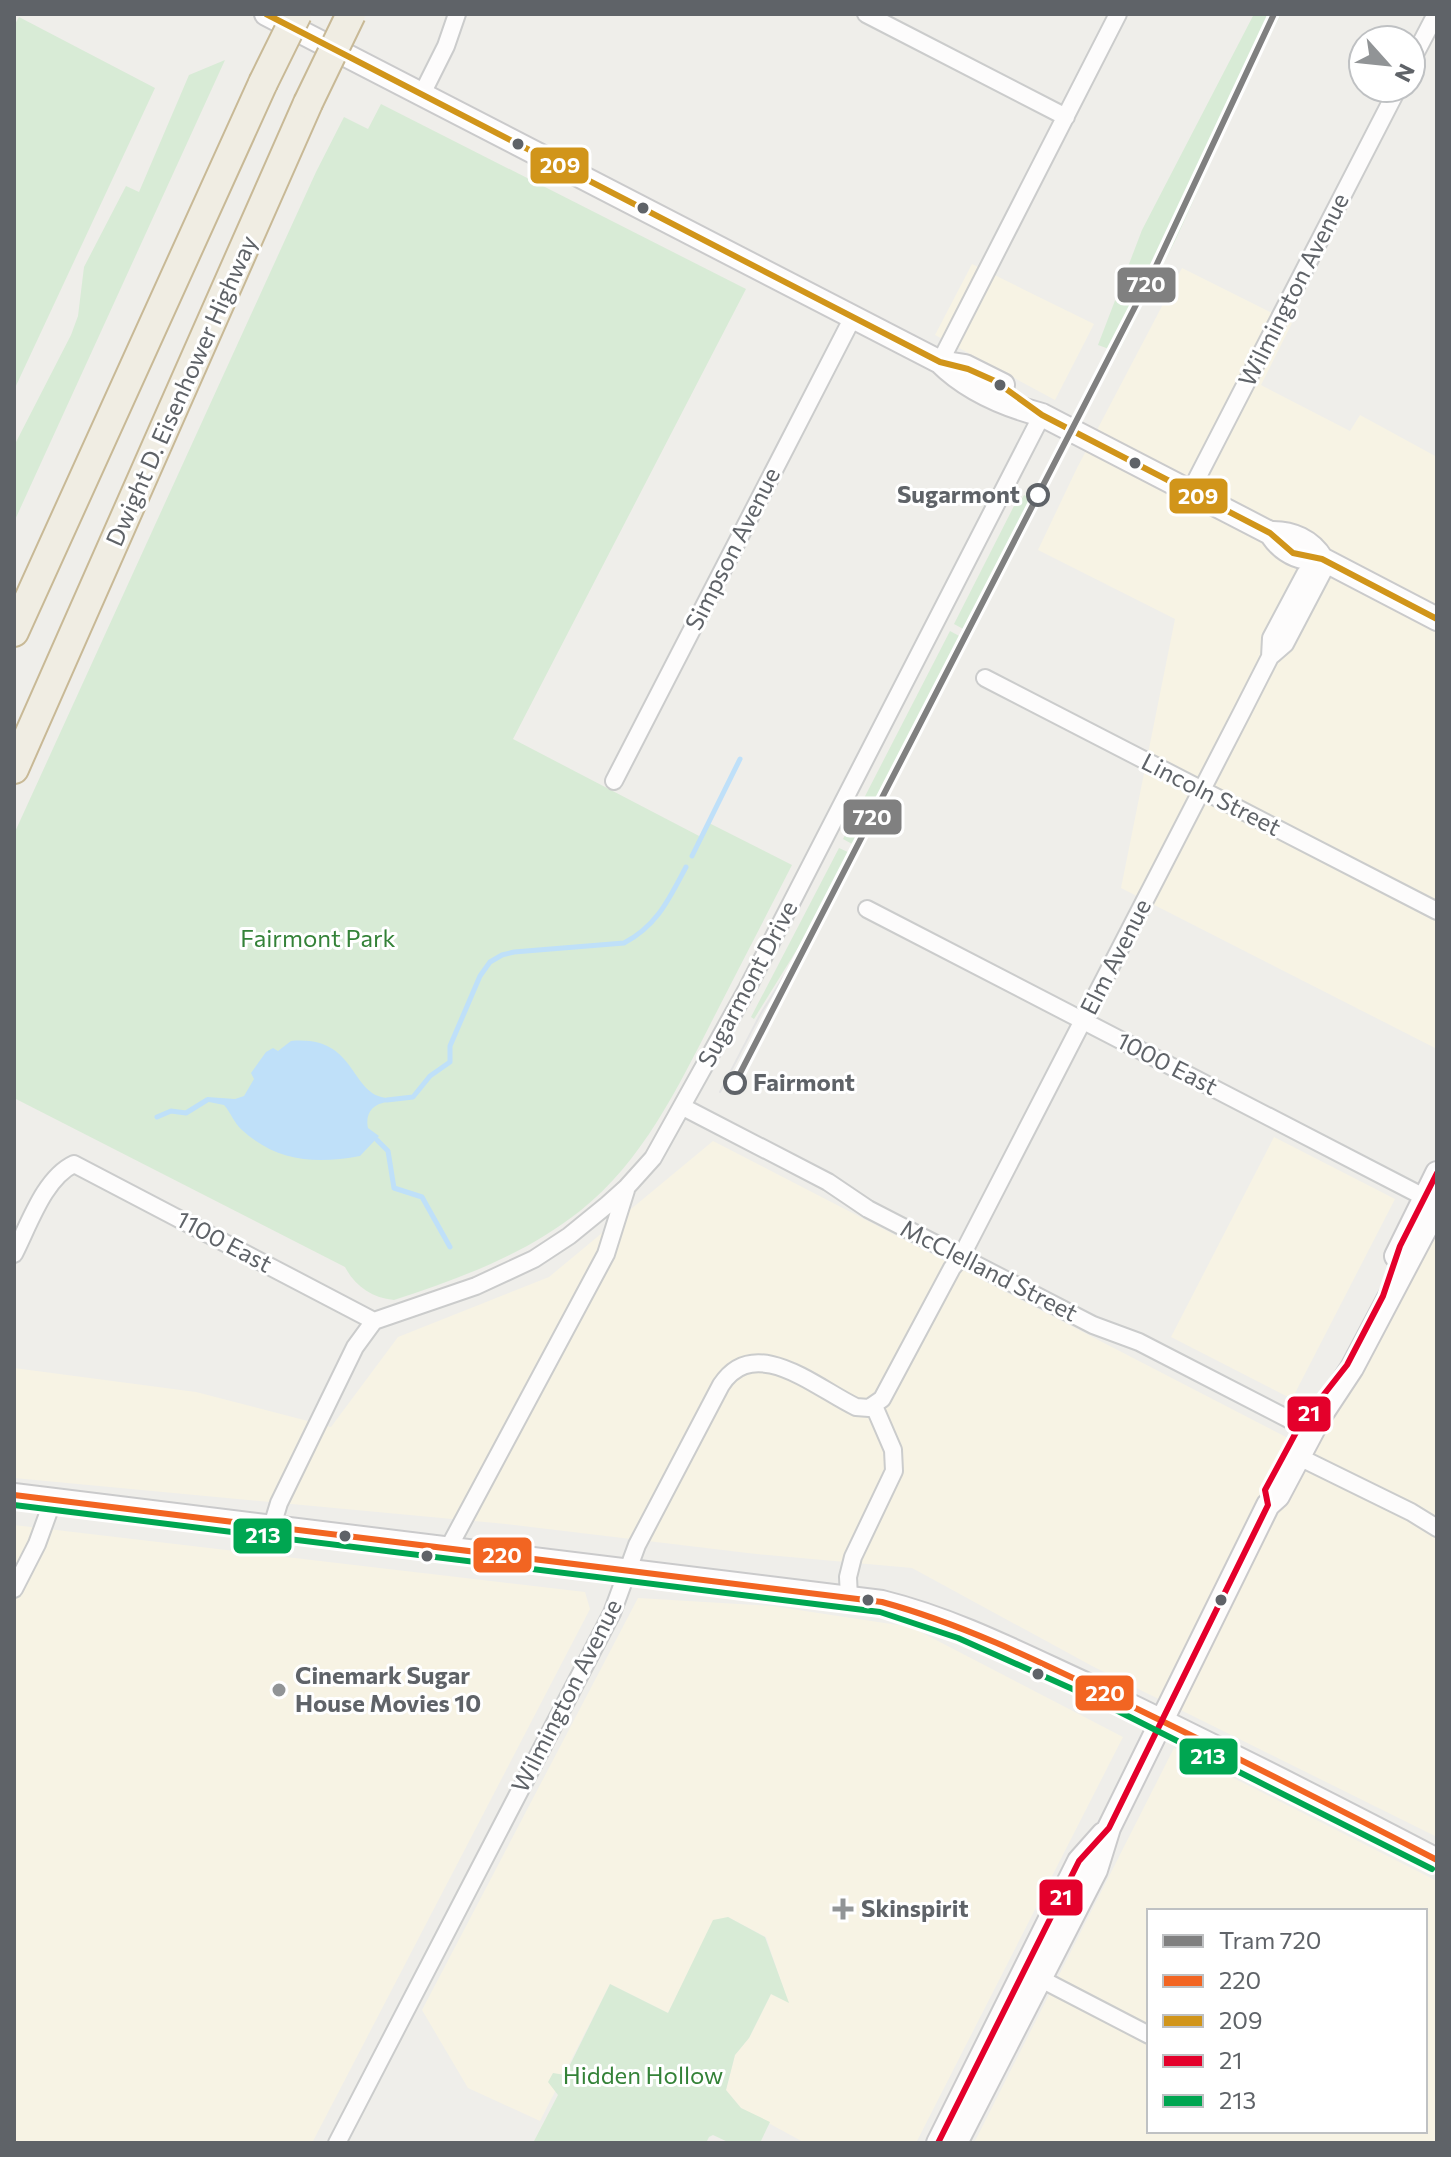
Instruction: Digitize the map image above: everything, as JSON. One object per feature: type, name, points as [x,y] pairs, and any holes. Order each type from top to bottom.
[{"type":"highway","points":[[14,632],[297,14]]},
{"type":"highway","name":"Dwight D. Eisenhower Highway","points":[[14,769],[308,103],[351,14]]},
{"type":"highway","points":[[14,621],[55,545]]},
{"type":"street","points":[[266,14],[940,362],[965,366],[1019,394],[1042,415],[1270,533],[1279,546],[1305,560],[1325,561],[1437,619]]},
{"type":"street","points":[[422,94],[446,46],[457,14]]},
{"type":"street","points":[[866,14],[1066,117]]},
{"type":"street","points":[[940,362],[1118,14]]},
{"type":"street","name":"Wilmington Avenue","points":[[1190,492],[1390,104]]},
{"type":"street","name":"Simpson Avenue","points":[[614,781],[853,317]]},
{"type":"street","name":"Sugarmont Drive","points":[[449,1547],[606,1254],[626,1188],[653,1158],[747,989],[1042,415]]},
{"type":"street","name":"Elm Avenue","points":[[961,1257],[1270,657],[1285,644],[1325,561]]},
{"type":"street","name":"Lincoln Street","points":[[985,678],[1437,911]]},
{"type":"street","name":"1000 East","points":[[867,909],[1433,1195]]},
{"type":"street","name":"McClelland Street","points":[[683,1107],[822,1178],[868,1209],[961,1257],[1099,1328],[1139,1342],[1300,1425]]},
{"type":"street","name":"1100 East","points":[[14,1254],[51,1181],[61,1170],[74,1164],[374,1321]]},
{"type":"street","points":[[951,2141],[1041,1979],[1096,1870],[1109,1828],[1268,1505],[1278,1496],[1321,1415],[1430,1239],[1417,1230],[1433,1195],[1437,1173]]},
{"type":"street","points":[[272,1526],[279,1503],[342,1373],[355,1347],[374,1321],[515,1270],[569,1236],[626,1188]]},
{"type":"street","points":[[1268,1505],[1265,1490],[1300,1425],[1347,1365],[1383,1296],[1400,1246],[1433,1195]]},
{"type":"street","points":[[849,1598],[848,1577],[853,1557],[894,1471],[893,1450],[874,1406],[882,1399],[952,1268],[961,1257]]},
{"type":"street","name":"Wilmington Avenue","points":[[337,2143],[606,1624],[637,1545],[721,1385],[733,1371],[749,1363],[765,1362],[856,1407],[874,1406]]},
{"type":"street","points":[[1294,1465],[1300,1425]]},
{"type":"street","points":[[1294,1465],[1411,1512],[1437,1528]]},
{"type":"street","points":[[14,1495],[882,1602],[948,1622],[1163,1719],[1437,1860]]},
{"type":"street","points":[[14,1589],[37,1544],[53,1500]]},
{"type":"street","points":[[951,2141],[976,2065],[1079,1861],[1109,1828]]},
{"type":"street","points":[[1041,1979],[1147,2034]]},
{"type":"shaded area","points":[[972,264],[1094,324],[1055,400],[935,335]]},
{"type":"shaded area","points":[[1182,268],[1292,323],[1261,385],[1350,431],[1360,415],[1437,457],[1437,1049],[1121,888],[1175,619],[1038,550],[1077,468]]},
{"type":"shaded area","points":[[1274,1137],[1395,1199],[1292,1399],[1171,1337]]},
{"type":"shaded area","points":[[713,1141],[1315,1452],[1437,1221],[1437,1837],[1092,1666],[912,1568],[756,1554],[506,1524],[14,1478],[14,1368],[196,1392],[331,1427],[398,1337],[549,1277]]},
{"type":"shaded area","points":[[14,1525],[585,1592],[590,1609],[312,2143],[14,2143]]},
{"type":"shaded area","points":[[638,1598],[772,1606],[911,1627],[1123,1737],[916,2143],[805,2143],[741,2108],[726,2090],[735,2055],[749,2038],[771,1994],[788,2002],[766,1937],[728,1917],[701,1946],[668,2013],[610,1984],[540,2121],[468,2088],[422,2010]]},
{"type":"shaded area","points":[[1174,1748],[1437,1881],[1437,2143],[974,2143]]},
{"type":"green space","points":[[1254,14],[1270,14],[1179,211],[1109,349],[1098,345],[1142,230]]},
{"type":"green space","points":[[1278,14],[1281,14],[1176,239],[1117,355],[1114,354],[1181,221]]},
{"type":"green space","points":[[19,17],[155,88],[14,390],[14,26]]},
{"type":"green space","points":[[225,60],[14,522],[14,446],[71,335],[78,316],[84,267],[126,186],[139,192],[189,75]]},
{"type":"green space","name":"Fairmont Park","points":[[381,104],[746,289],[513,739],[701,837],[709,823],[792,865],[657,1122],[641,1146],[602,1191],[559,1227],[514,1253],[468,1274],[394,1300],[365,1290],[345,1267],[14,1098],[14,834],[316,172],[344,117],[368,129]]},
{"type":"green space","points":[[1024,495],[1030,498],[1026,511],[965,630],[954,624],[1016,502],[1020,502]]},
{"type":"green space","points":[[950,631],[961,637],[854,845],[843,839]]},
{"type":"green space","points":[[839,848],[850,853],[814,922],[754,1019],[751,1017]]},
{"type":"green space","name":"Hidden Hollow","points":[[728,1917],[765,1937],[789,2003],[771,1994],[749,2038],[735,2055],[726,2090],[741,2108],[770,2122],[760,2143],[730,2143],[713,2135],[706,2143],[533,2143],[558,2095],[548,2082],[553,2073],[565,2075],[610,1984],[668,2013],[713,1920]]},
{"type":"water","points":[[291,1041],[313,1042],[329,1047],[350,1066],[365,1087],[387,1098],[387,1102],[374,1107],[369,1114],[368,1128],[379,1136],[360,1156],[313,1160],[269,1149],[242,1130],[224,1105],[209,1102],[207,1097],[235,1099],[244,1096],[254,1079],[251,1073],[266,1052],[273,1048],[278,1051]]},
{"type":"waterway","points":[[692,856],[740,759]]},
{"type":"waterway","points":[[387,1100],[413,1097],[430,1076],[450,1062],[450,1046],[480,976],[490,962],[514,952],[624,943],[654,920],[686,867]]},
{"type":"waterway","points":[[157,1117],[171,1111],[186,1113],[207,1100]]},
{"type":"waterway","points":[[377,1140],[388,1151],[394,1188],[422,1197],[450,1247]]},
{"type":"tram line","name":"720","points":[[735,1083],[1155,268],[1274,14]]},
{"type":"tram line","points":[[720,1092],[760,1015],[818,921]]},
{"type":"transit line","name":"209","points":[[266,14],[940,362],[968,369],[995,381],[1042,415],[1270,533],[1293,553],[1322,559],[1437,619]]},
{"type":"transit line","name":"21","points":[[938,2143],[1079,1861],[1109,1828],[1268,1505],[1265,1490],[1300,1425],[1347,1365],[1383,1296],[1400,1246],[1437,1173]]},
{"type":"transit line","name":"220","points":[[14,1495],[882,1602],[944,1622],[1034,1660],[1241,1760],[1437,1860]]},
{"type":"transit line","name":"213","points":[[14,1505],[880,1612],[958,1638],[1086,1695],[1432,1869]]},
{"type":"place","name":"Sugarmont","points":[[1038,495]]},
{"type":"place","name":"Fairmont","points":[[735,1083]]},
{"type":"place","name":"Cinemark Sugar House Movies 10","points":[[279,1690]]},
{"type":"place","name":"Skinspirit","points":[[843,1909]]}]
